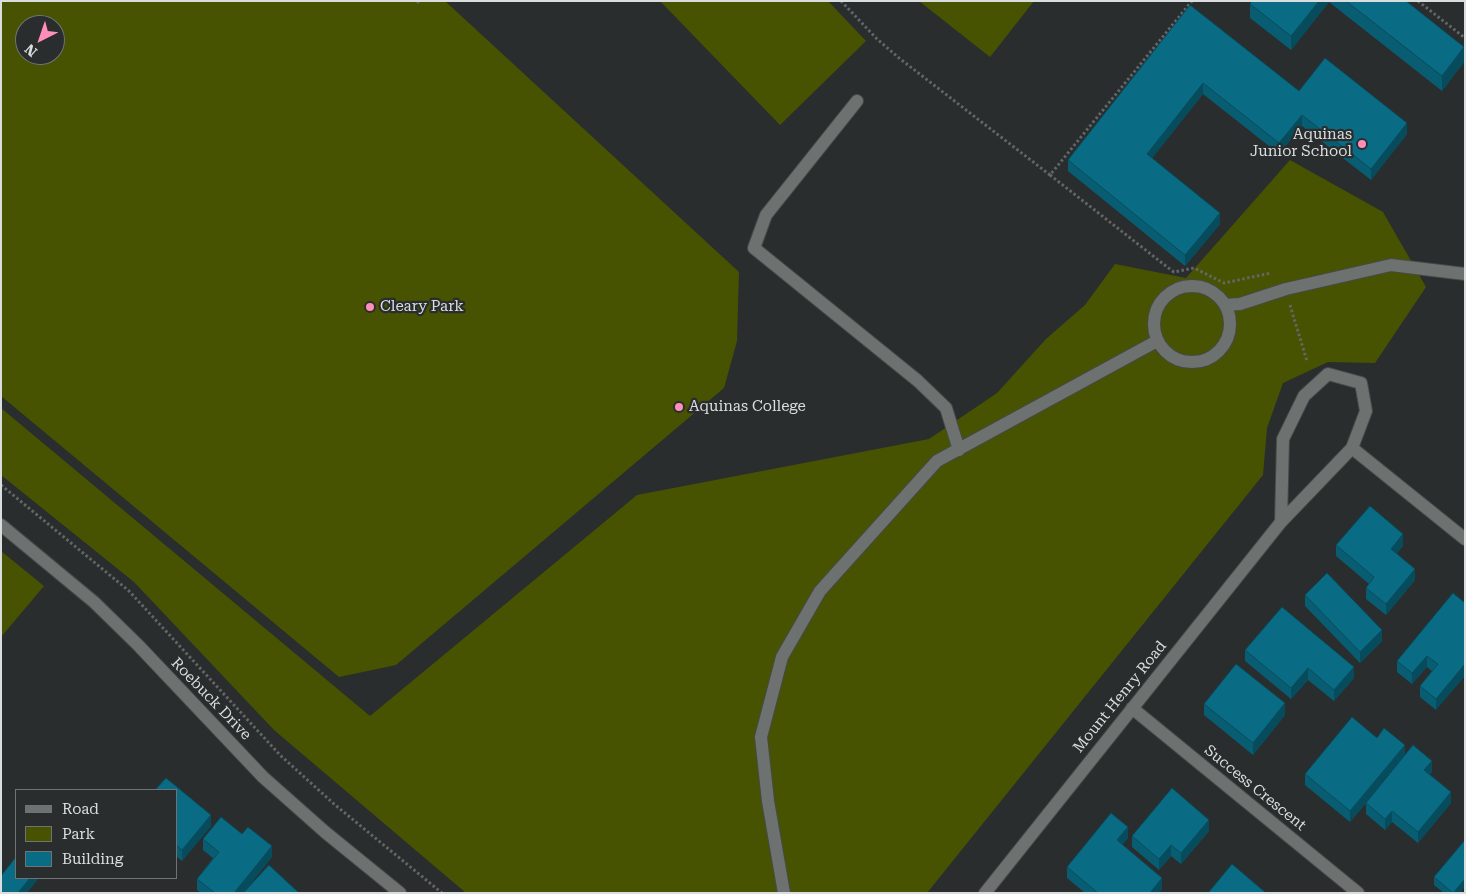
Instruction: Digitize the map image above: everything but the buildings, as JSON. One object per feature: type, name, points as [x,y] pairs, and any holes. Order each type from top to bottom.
[{"type":"street","points":[[857,101],[766,215],[754,248],[918,381],[946,408],[959,450]]},
{"type":"street","points":[[1225,305],[1240,304],[1286,289],[1391,265],[1465,274]]},
{"type":"street","points":[[1193,286],[1209,290],[1225,305],[1229,316],[1230,329],[1220,350],[1210,358],[1198,362],[1186,362],[1174,358],[1164,351],[1157,341],[1153,329],[1154,316],[1158,304],[1176,288],[1193,286]]},
{"type":"street","points":[[784,893],[768,801],[761,737],[782,657],[820,591],[937,461],[1157,341]]},
{"type":"street","name":"Mount Henry Road","points":[[985,893],[1281,522],[1352,448],[1366,412],[1361,383],[1328,374],[1304,396],[1283,439],[1281,522]]},
{"type":"street","points":[[1352,448],[1465,539]]},
{"type":"street","name":"Roebuck Drive","points":[[1,525],[94,602],[263,777],[325,832],[400,893]]},
{"type":"street","name":"Success Crescent","points":[[1132,708],[1358,893]]},
{"type":"path","points":[[841,1],[877,39],[899,58],[1174,272]]},
{"type":"path","points":[[1050,174],[1192,1]]},
{"type":"path","points":[[1418,1],[1465,38]]},
{"type":"path","points":[[1,485],[129,591],[280,755],[334,804],[442,893]]},
{"type":"green space","name":"Cleary Park","points":[[1,1],[445,1],[739,272],[737,341],[724,388],[396,665],[339,677],[1,396]]},
{"type":"green space","points":[[660,1],[828,1],[866,41],[780,125]]},
{"type":"green space","points":[[919,1],[1034,1],[990,57]]},
{"type":"green space","points":[[1290,160],[1383,212],[1426,287],[1375,363],[1328,362],[1283,383],[1267,428],[1263,475],[927,893],[466,893],[274,730],[134,582],[1,475],[1,408],[370,716],[637,495],[929,439],[997,393],[1046,339],[1085,305],[1115,264],[1186,278]]},
{"type":"green space","points":[[1,551],[44,586],[1,637]]},
{"type":"place","name":"Aquinas Junior School","points":[[1362,144]]},
{"type":"place","name":"Cleary Park","points":[[370,307]]},
{"type":"place","name":"Aquinas College","points":[[679,407]]}]
